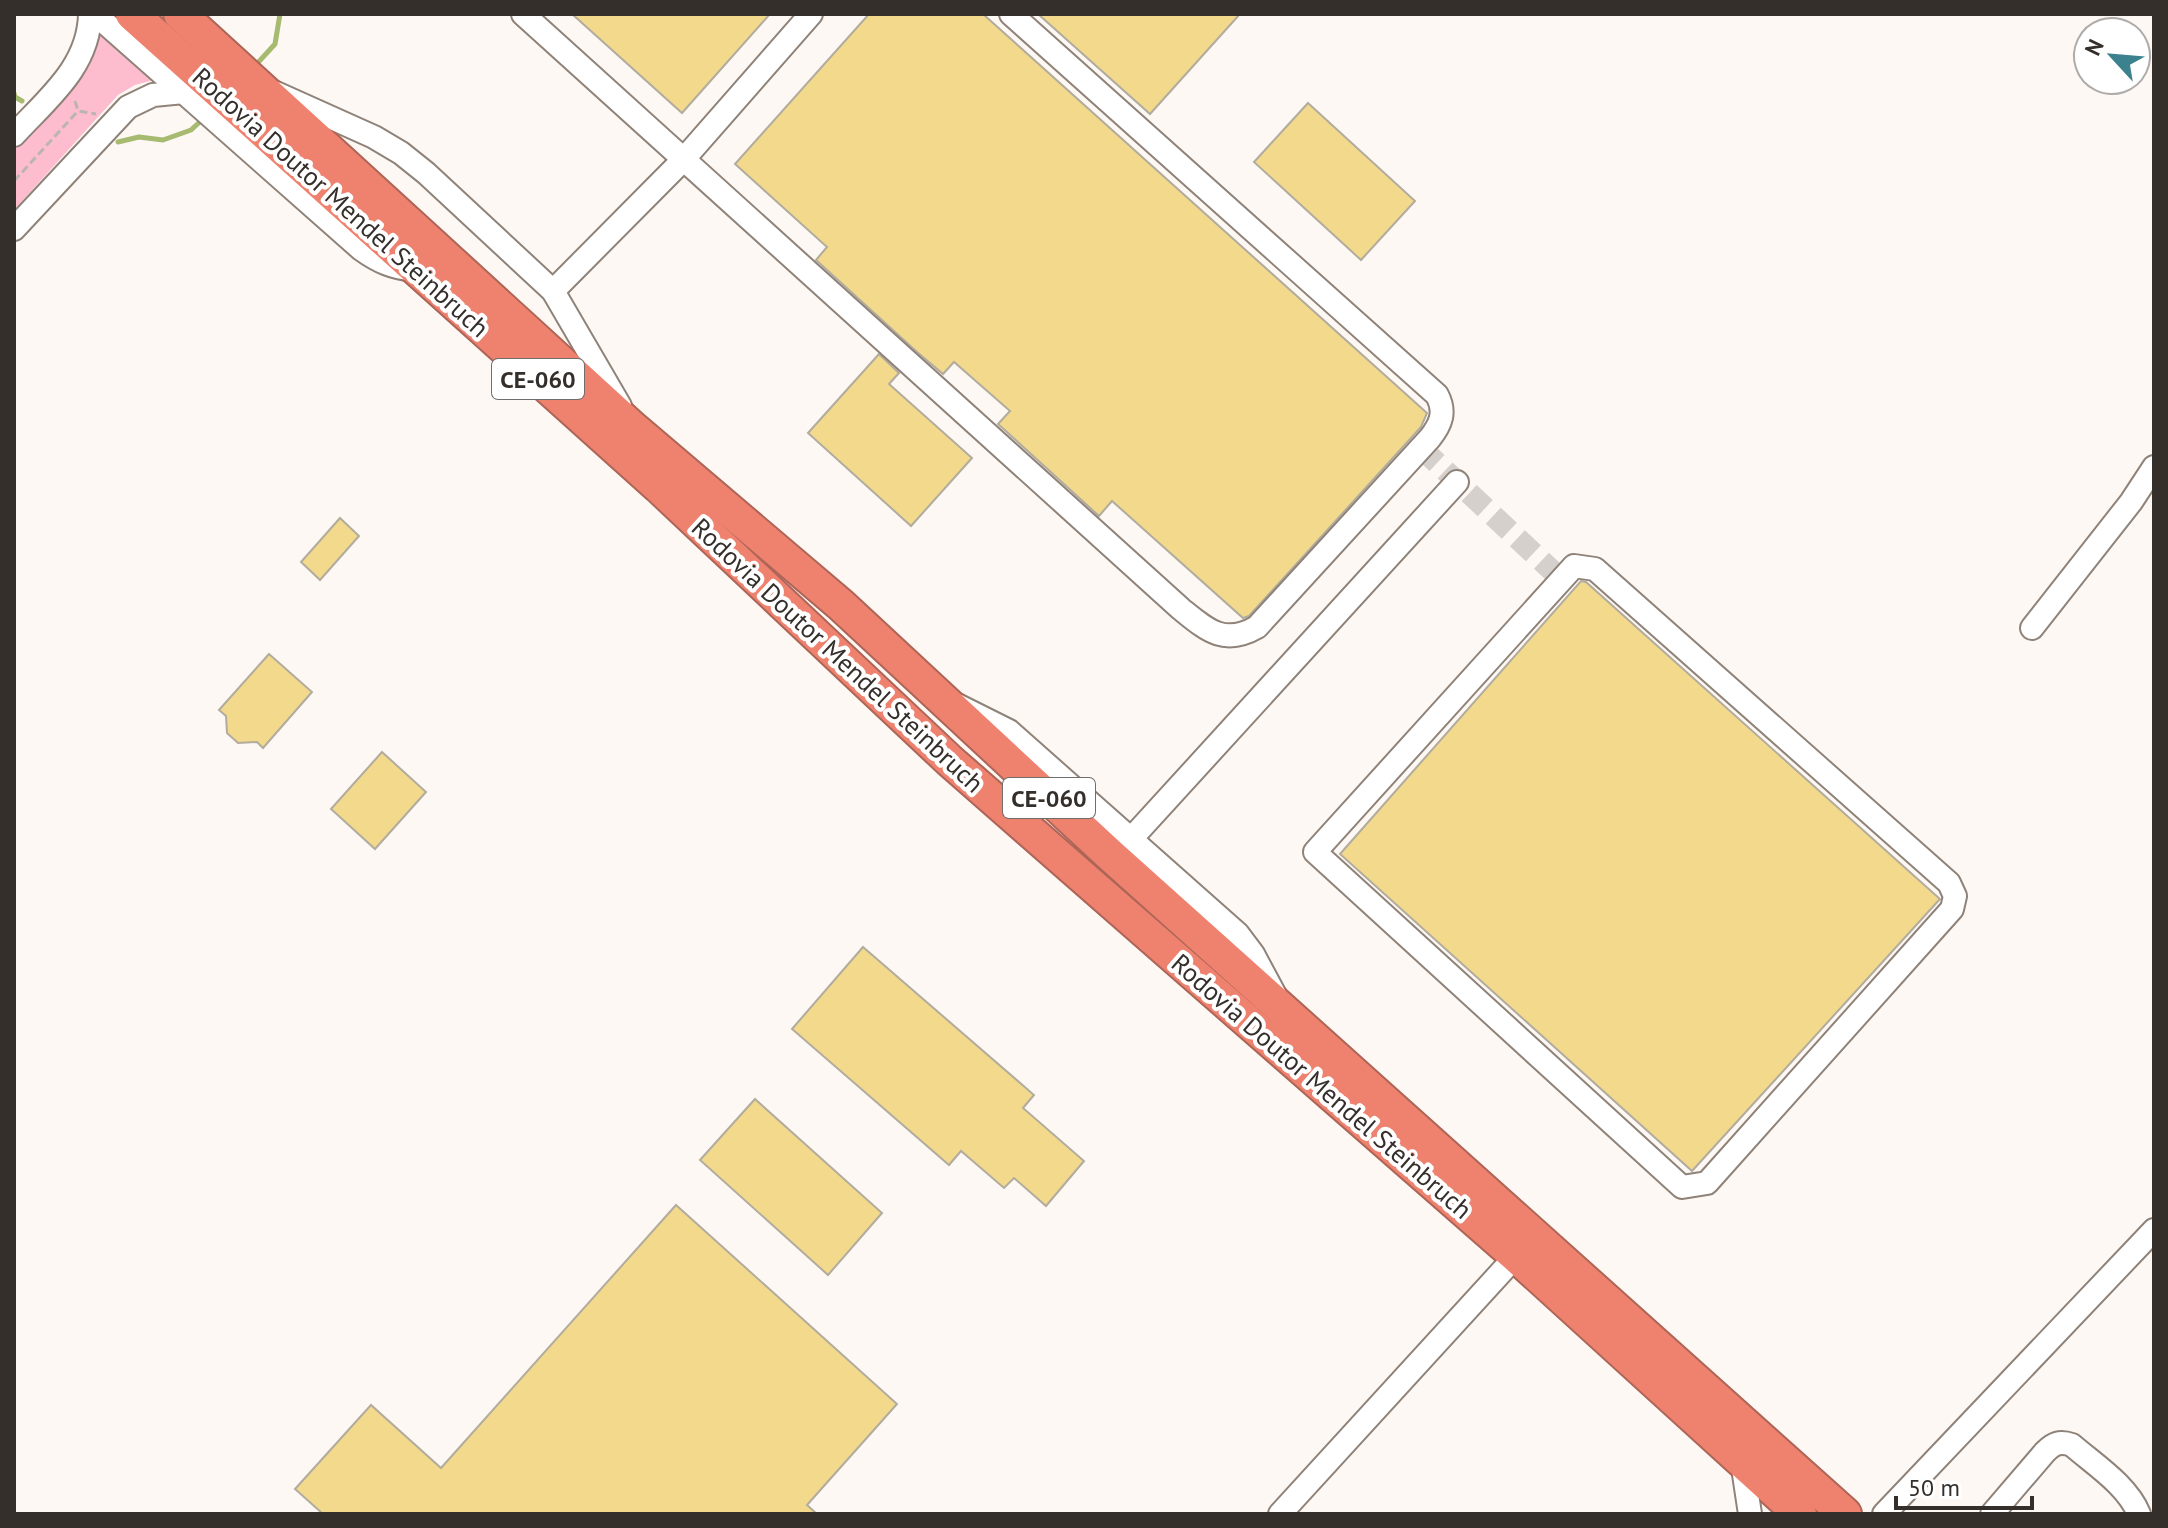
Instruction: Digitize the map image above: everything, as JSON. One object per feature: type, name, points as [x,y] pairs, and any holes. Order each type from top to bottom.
[{"type":"highway","name":"Rodovia Doutor Mendel Steinbruch","points":[[132,14],[195,92],[417,270],[659,487],[950,761],[1516,1256],[1800,1514]]},
{"type":"highway","name":"Rodovia Doutor Mendel Steinbruch","points":[[180,14],[633,428],[841,605],[1108,853],[1845,1514]]},
{"type":"street","points":[[14,135],[76,67],[85,47],[93,14],[195,92]]},
{"type":"street","points":[[523,14],[1181,609],[1213,632],[1228,637],[1249,632],[1257,627],[1430,438],[1442,419],[1441,403],[1437,395],[1011,14]]},
{"type":"street","points":[[553,291],[683,160],[811,14]]},
{"type":"street","points":[[250,76],[401,153],[553,291],[633,428]]},
{"type":"street","points":[[14,229],[128,107],[153,95],[195,92]]},
{"type":"street","points":[[2032,628],[2148,489],[2154,467]]},
{"type":"street","points":[[1131,839],[1457,482]]},
{"type":"street","points":[[1574,566],[1595,569],[1949,883],[1955,896],[1952,909],[1707,1183],[1682,1187],[1315,852],[1574,566]]},
{"type":"street","points":[[945,701],[975,712],[1009,731],[1238,934],[1265,974],[1282,1009]]},
{"type":"street","points":[[1893,1511],[2154,1230]]},
{"type":"street","points":[[1280,1514],[1516,1256]]},
{"type":"street","points":[[1992,1514],[2054,1443],[2064,1443],[2072,1445],[2115,1482],[2139,1514]]},
{"type":"street","points":[[1742,1461],[1750,1514]]},
{"type":"path","points":[[74,99],[78,111]]},
{"type":"path","points":[[78,111],[100,114]]},
{"type":"path","points":[[14,181],[78,111]]},
{"type":"shaded area","points":[[99,32],[154,80],[135,85],[118,95],[14,210],[14,150],[76,81],[94,49]]},
{"type":"building","points":[[572,14],[770,14],[682,113]]},
{"type":"building","points":[[869,14],[983,14],[1427,413],[1421,427],[1249,616],[1243,618],[1112,501],[1099,516],[998,424],[1010,411],[954,362],[943,374],[917,352],[816,260],[827,247],[735,164]]},
{"type":"building","points":[[1038,14],[1240,14],[1150,114]]},
{"type":"building","points":[[1308,103],[1415,201],[1361,260],[1254,162]]},
{"type":"building","points":[[879,354],[899,373],[889,384],[972,458],[911,526],[808,433]]},
{"type":"building","points":[[340,518],[359,536],[320,580],[301,562]]},
{"type":"building","points":[[1581,581],[1586,582],[1940,899],[1692,1171],[1340,854]]},
{"type":"building","points":[[269,654],[312,692],[263,748],[257,742],[238,743],[227,733],[226,716],[219,710]]},
{"type":"building","points":[[382,752],[426,792],[375,849],[331,809]]},
{"type":"building","points":[[863,947],[1034,1095],[1023,1108],[1084,1161],[1046,1206],[1014,1178],[1004,1188],[961,1151],[949,1165],[792,1029]]},
{"type":"building","points":[[755,1099],[882,1213],[828,1275],[700,1160]]},
{"type":"building","points":[[676,1205],[897,1404],[807,1505],[817,1514],[323,1514],[295,1489],[371,1405],[441,1468]]},
{"type":"waterway","points":[[253,68],[275,44],[280,14]]},
{"type":"waterway","points":[[14,93],[22,101]]},
{"type":"waterway","points":[[118,142],[139,137],[163,140],[191,130],[204,118]]},
{"type":"tunnel","points":[[1421,448],[1562,580]]}]
